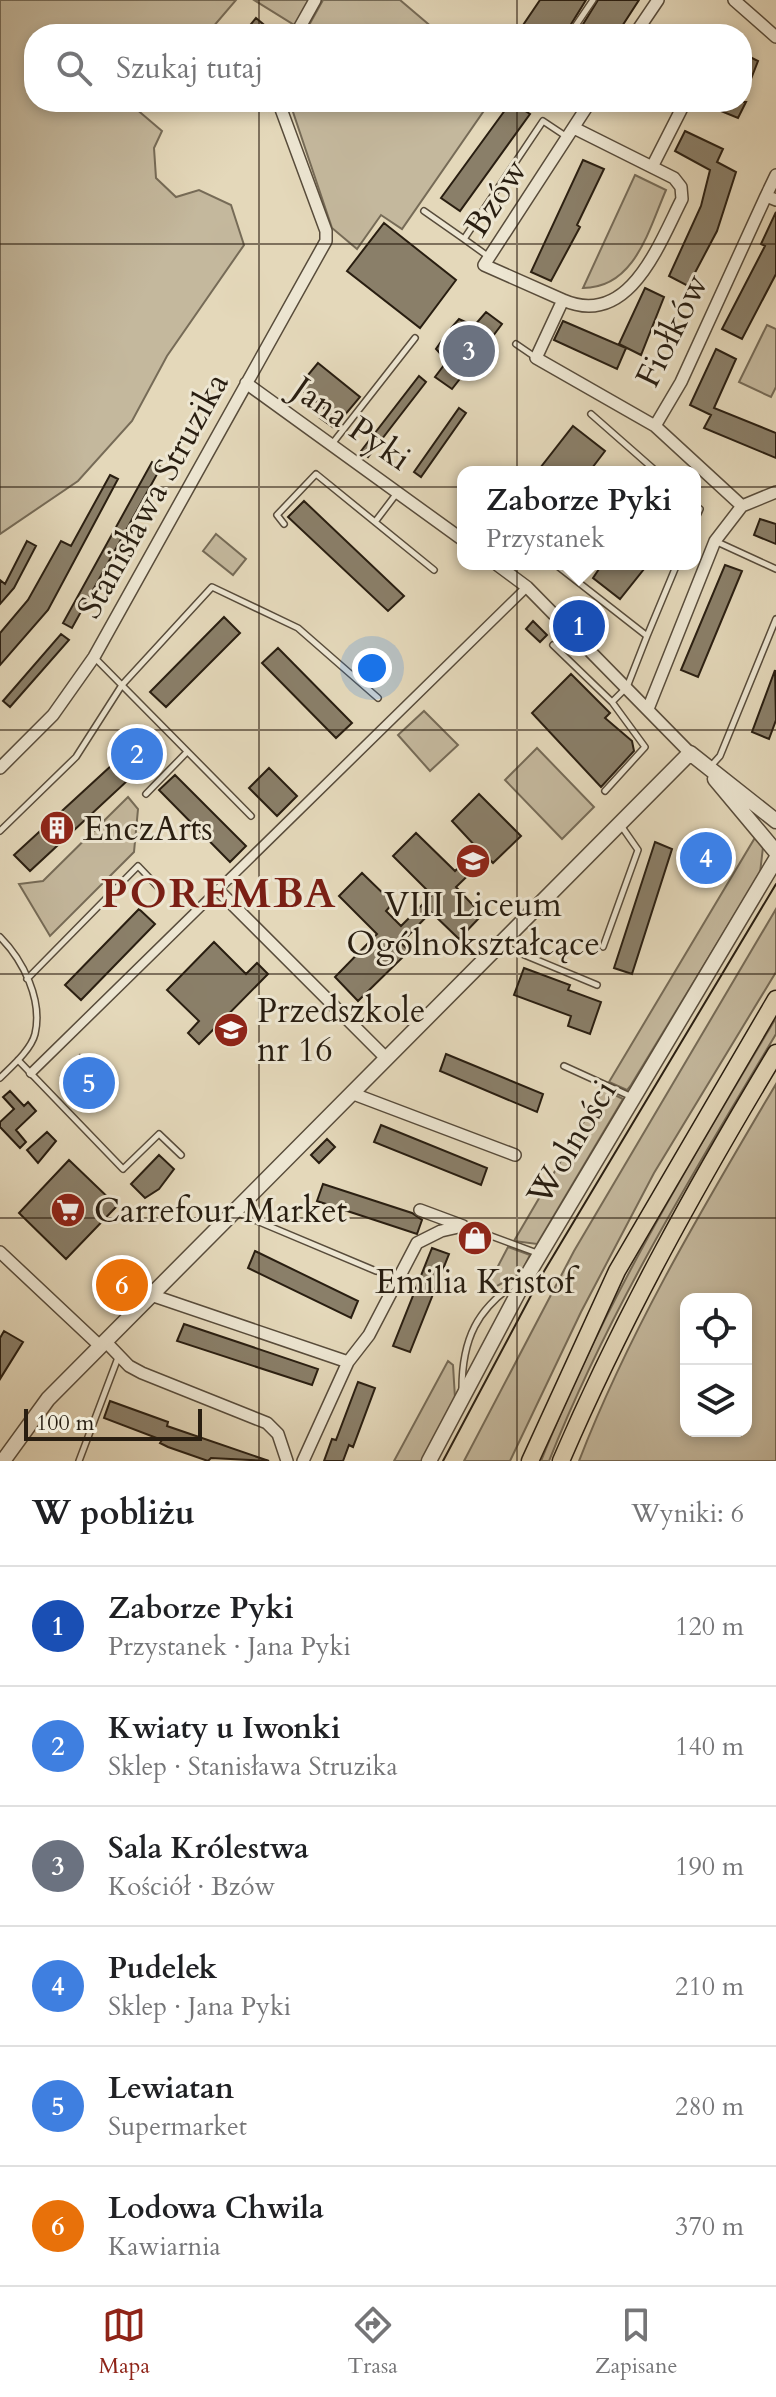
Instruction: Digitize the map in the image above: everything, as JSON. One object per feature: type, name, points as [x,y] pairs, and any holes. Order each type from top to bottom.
[{"type":"main road","points":[[530,1461],[569,1370],[617,1271],[665,1184],[776,999]]},
{"type":"main road","points":[[561,1461],[601,1371],[669,1236],[776,1053]]},
{"type":"main road","points":[[519,1461],[569,1370]]},
{"type":"main road","points":[[571,1461],[601,1371]]},
{"type":"street","points":[[302,24],[315,0]]},
{"type":"street","points":[[642,24],[658,0]]},
{"type":"street","points":[[734,0],[776,37]]},
{"type":"street","name":"Stanisława Struzika","points":[[0,768],[53,715],[94,657],[326,241],[326,231],[282,112]]},
{"type":"street","name":"Bzów","points":[[571,133],[653,165],[674,178],[681,187],[682,199],[645,270],[620,297],[604,303],[576,306],[484,265],[584,112]]},
{"type":"street","points":[[653,165],[680,112]]},
{"type":"street","name":"Fiołków","points":[[698,466],[655,426],[681,382],[771,198],[776,175]]},
{"type":"street","points":[[563,300],[536,358],[655,426]]},
{"type":"street","name":"Jana Pyki","points":[[246,383],[457,536]]},
{"type":"street","name":"Fiołków","points":[[701,468],[742,506]]},
{"type":"street","points":[[648,709],[715,541],[742,506],[774,494]]},
{"type":"street","points":[[504,570],[527,587],[707,769],[776,821]]},
{"type":"street","points":[[31,1073],[527,587]]},
{"type":"street","points":[[3,1461],[41,1406],[690,753]]},
{"type":"street","points":[[707,769],[776,852]]},
{"type":"street","name":"Wolności","points":[[429,1461],[527,1276],[776,859]]},
{"type":"street","points":[[219,891],[386,1058]]},
{"type":"street","points":[[351,1093],[515,1155]]},
{"type":"street","points":[[420,1210],[463,1226]]},
{"type":"street","points":[[303,1461],[348,1362],[369,1335],[417,1243],[441,1231],[463,1226]]},
{"type":"street","points":[[0,1252],[103,1343],[142,1373],[267,1423],[278,1434],[287,1461]]},
{"type":"street","points":[[151,1295],[348,1362]]},
{"type":"lane","points":[[578,24],[593,0]]},
{"type":"lane","points":[[464,239],[543,121],[571,133]]},
{"type":"lane","points":[[424,211],[489,257]]},
{"type":"lane","points":[[332,445],[415,338]]},
{"type":"lane","points":[[516,344],[536,358]]},
{"type":"lane","points":[[591,414],[650,466]]},
{"type":"lane","points":[[284,524],[277,515],[316,474],[434,570]]},
{"type":"lane","points":[[375,522],[398,492]]},
{"type":"lane","points":[[715,541],[776,569]]},
{"type":"lane","points":[[563,570],[647,636]]},
{"type":"lane","points":[[612,702],[627,687],[674,570]]},
{"type":"lane","points":[[0,831],[76,757],[122,685],[212,587],[298,628],[378,698]]},
{"type":"lane","points":[[707,769],[720,756],[776,619]]},
{"type":"lane","points":[[553,645],[612,702],[645,747],[605,791]]},
{"type":"lane","points":[[94,657],[251,816]]},
{"type":"lane","points":[[146,794],[187,752]]},
{"type":"lane","points":[[603,947],[638,850],[619,823]]},
{"type":"lane","points":[[27,979],[138,866],[159,888]]},
{"type":"lane","points":[[0,937],[15,952],[34,995],[35,1035],[18,1060],[0,1078]]},
{"type":"lane","points":[[499,943],[597,985]]},
{"type":"lane","points":[[18,1060],[123,1169],[159,1134],[181,1155]]},
{"type":"lane","points":[[564,1066],[633,1098]]},
{"type":"lane","points":[[234,1211],[376,1271]]},
{"type":"lane","points":[[463,1226],[540,1254]]},
{"type":"lane","points":[[462,1399],[462,1357],[476,1326],[494,1297],[527,1276]]},
{"type":"lane","points":[[79,1461],[119,1354]]},
{"type":"shaded area","points":[[0,0],[236,0],[216,24],[24,24],[24,112],[140,112],[162,131],[154,148],[156,178],[176,197],[199,190],[231,205],[244,245],[167,356],[132,421],[78,481],[0,534]]},
{"type":"shaded area","points":[[254,0],[310,0],[297,24]]},
{"type":"shaded area","points":[[323,0],[400,0],[428,24],[310,24]]},
{"type":"shaded area","points":[[293,112],[483,112],[402,229],[381,215],[357,249],[332,228]]},
{"type":"shaded area","points":[[635,175],[666,190],[646,238],[638,254],[616,278],[583,288]]},
{"type":"shaded area","points":[[767,325],[776,329],[776,387],[771,397],[739,382]]},
{"type":"shaded area","points":[[216,534],[246,559],[233,575],[203,551]]},
{"type":"shaded area","points":[[424,711],[458,745],[430,771],[398,735]]},
{"type":"shaded area","points":[[537,748],[594,807],[562,839],[505,780]]},
{"type":"shaded area","points":[[128,797],[138,809],[134,852],[50,936],[19,884],[43,881]]},
{"type":"shaded area","points":[[756,836],[763,847],[760,873],[631,1085],[627,1090],[609,1082]]},
{"type":"shaded area","points":[[776,909],[776,972],[654,1173],[581,1312],[510,1461],[464,1461],[574,1251]]},
{"type":"shaded area","points":[[776,1018],[776,1034],[625,1296],[549,1461],[541,1461],[565,1403],[620,1290],[680,1180]]},
{"type":"shaded area","points":[[776,1084],[776,1461],[579,1461],[621,1364],[695,1222]]},
{"type":"shaded area","points":[[603,1089],[623,1099],[537,1244],[514,1241]]},
{"type":"shaded area","points":[[508,1247],[530,1255],[521,1273],[484,1293]]},
{"type":"shaded area","points":[[448,1361],[453,1365],[455,1398],[422,1461],[394,1461]]},
{"type":"building","points":[[540,0],[586,0],[571,24],[524,24]]},
{"type":"building","points":[[598,0],[639,0],[623,24],[583,24]]},
{"type":"building","points":[[752,58],[758,61],[752,76]]},
{"type":"building","points":[[504,112],[530,114],[460,211],[441,198]]},
{"type":"building","points":[[723,112],[741,112],[738,118]]},
{"type":"building","points":[[685,131],[723,149],[717,162],[736,172],[717,231],[688,286],[669,276],[701,206],[710,170],[675,151]]},
{"type":"building","points":[[583,160],[604,169],[577,225],[580,227],[551,281],[531,272]]},
{"type":"building","points":[[776,212],[776,274],[742,339],[722,329],[765,246],[761,244]]},
{"type":"building","points":[[384,223],[456,280],[420,328],[347,271]]},
{"type":"building","points":[[645,288],[664,297],[641,355],[619,344]]},
{"type":"building","points":[[486,312],[502,324],[484,348],[493,355],[479,373],[470,366],[452,389],[435,377],[447,361],[436,349],[443,339],[452,337],[451,328],[459,319],[474,326]]},
{"type":"building","points":[[563,321],[626,348],[617,369],[554,340]]},
{"type":"building","points":[[716,349],[736,359],[714,408],[776,433],[776,458],[704,428],[711,415],[690,405]]},
{"type":"building","points":[[318,363],[360,397],[334,428],[320,418],[326,410],[298,387]]},
{"type":"building","points":[[419,376],[426,382],[368,457],[361,451]]},
{"type":"building","points":[[459,408],[466,413],[421,477],[414,472]]},
{"type":"building","points":[[573,426],[605,451],[594,466],[542,466]]},
{"type":"building","points":[[152,462],[161,467],[72,628],[63,623]]},
{"type":"building","points":[[110,475],[118,479],[48,610],[0,665],[0,633],[28,600],[61,541],[71,546]]},
{"type":"building","points":[[304,501],[404,596],[388,611],[288,517]]},
{"type":"building","points":[[760,519],[776,524],[776,544],[754,535]]},
{"type":"building","points":[[27,541],[36,546],[14,588],[0,604],[0,580],[5,584]]},
{"type":"building","points":[[725,565],[742,571],[698,677],[681,670]]},
{"type":"building","points":[[598,570],[643,570],[620,599],[593,578]]},
{"type":"building","points":[[224,617],[240,633],[166,707],[150,692]]},
{"type":"building","points":[[533,621],[547,635],[540,642],[526,629]]},
{"type":"building","points":[[61,634],[69,640],[10,707],[3,701]]},
{"type":"building","points":[[278,648],[352,723],[336,738],[262,663]]},
{"type":"building","points":[[775,670],[776,720],[769,739],[752,732]]},
{"type":"building","points":[[571,674],[610,713],[605,718],[632,741],[634,751],[601,787],[532,713]]},
{"type":"building","points":[[124,734],[142,752],[134,759],[117,741]]},
{"type":"building","points":[[112,765],[127,781],[30,871],[14,855]]},
{"type":"building","points":[[269,768],[297,796],[277,816],[249,788]]},
{"type":"building","points":[[175,775],[246,846],[230,862],[159,790]]},
{"type":"building","points":[[479,794],[521,836],[493,863],[487,857],[456,887],[482,915],[459,939],[431,912],[401,943],[409,951],[358,1001],[335,977],[377,934],[339,896],[362,873],[393,903],[386,911],[401,926],[432,895],[393,856],[416,833],[455,871],[478,849],[452,821]]},
{"type":"building","points":[[655,842],[672,849],[632,974],[614,968]]},
{"type":"building","points":[[139,909],[155,924],[81,1000],[65,985]]},
{"type":"building","points":[[214,942],[246,974],[257,963],[268,974],[199,1044],[188,1033],[199,1021],[167,990]]},
{"type":"building","points":[[524,968],[570,985],[568,990],[601,1002],[590,1034],[568,1026],[571,1016],[514,995]]},
{"type":"building","points":[[446,1054],[543,1094],[537,1112],[440,1071]]},
{"type":"building","points":[[80,1055],[116,1089],[97,1110],[61,1076]]},
{"type":"building","points":[[10,1091],[24,1106],[28,1102],[36,1111],[16,1130],[26,1142],[20,1148],[0,1127],[0,1122],[14,1109],[3,1097]]},
{"type":"building","points":[[381,1125],[487,1168],[481,1185],[374,1142]]},
{"type":"building","points":[[47,1132],[56,1141],[38,1163],[27,1150]]},
{"type":"building","points":[[327,1139],[335,1147],[319,1163],[311,1155]]},
{"type":"building","points":[[159,1155],[174,1169],[159,1189],[145,1198],[131,1184]]},
{"type":"building","name":"Carrefour Market","points":[[69,1160],[117,1206],[66,1259],[19,1213]]},
{"type":"building","points":[[323,1184],[412,1213],[422,1220],[417,1234],[317,1201]]},
{"type":"building","points":[[432,1248],[449,1254],[410,1352],[393,1346]]},
{"type":"building","points":[[255,1251],[358,1301],[351,1318],[248,1268]]},
{"type":"building","points":[[121,1277],[131,1286],[111,1306],[102,1296]]},
{"type":"building","points":[[184,1324],[318,1369],[312,1385],[177,1341]]},
{"type":"building","points":[[4,1331],[23,1342],[0,1379],[0,1338]]},
{"type":"building","points":[[358,1382],[375,1388],[353,1447],[349,1445],[343,1461],[324,1461],[332,1439],[336,1440]]},
{"type":"building","points":[[110,1401],[168,1422],[167,1426],[269,1461],[211,1458],[208,1461],[168,1447],[160,1443],[162,1440],[104,1418]]},
{"type":"tram line","points":[[443,1461],[543,1273],[776,884]]},
{"type":"place","name":"Sala Królestwa","points":[[469,351]]},
{"type":"place","name":"Zaborze Pyki","points":[[579,626]]},
{"type":"place","name":"Kwiaty u Iwonki","points":[[137,754]]},
{"type":"place","name":"EnczArts","points":[[57,828]]},
{"type":"place","name":"Pudelek","points":[[706,858]]},
{"type":"place","name":"VIII Liceum Ogólnokształcące","points":[[473,861]]},
{"type":"place","name":"Przedszkole nr 16","points":[[231,1030]]},
{"type":"place","name":"Lewiatan","points":[[89,1083]]},
{"type":"place","name":"Carrefour Market","points":[[68,1210]]},
{"type":"place","name":"Emilia Kristof","points":[[475,1238]]},
{"type":"place","name":"Lodowa Chwila","points":[[122,1285]]},
{"type":"district","name":"POREMBA","points":[[219,892]]}]
